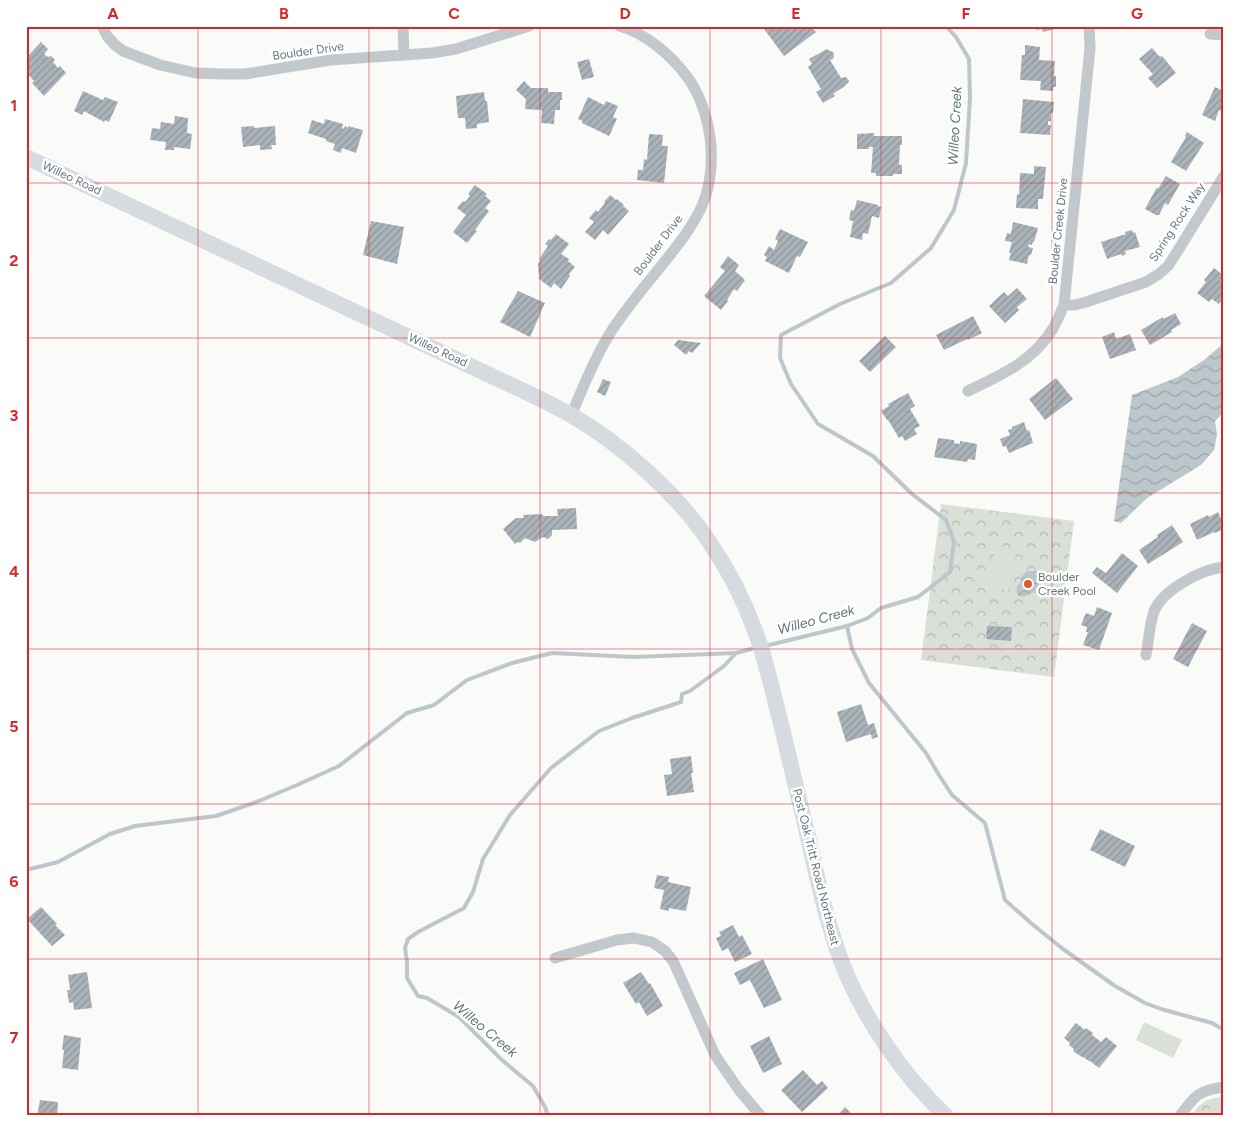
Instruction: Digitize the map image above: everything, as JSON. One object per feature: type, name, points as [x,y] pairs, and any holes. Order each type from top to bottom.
[{"type":"street","name":"Boulder Drive","points":[[102,26],[107,36],[123,51],[160,65],[196,73],[221,74],[245,74],[331,60],[432,53],[456,49],[529,26]]},
{"type":"street","points":[[403,26],[404,55]]},
{"type":"street","name":"Boulder Drive","points":[[571,415],[595,362],[613,329],[633,299],[686,236],[702,207],[710,179],[712,151],[708,122],[690,81],[680,67],[656,44],[620,26]]},
{"type":"street","name":"Boulder Creek Drive","points":[[968,392],[1003,374],[1028,358],[1052,330],[1064,305],[1090,48],[1089,26]]},
{"type":"street","points":[[1210,34],[1224,35]]},
{"type":"street","name":"Willeo Road","points":[[26,157],[524,391],[571,415],[599,433],[630,456],[659,482],[685,510],[709,541],[737,589],[761,648]]},
{"type":"street","name":"Spring Rock Way","points":[[1064,305],[1075,305],[1094,300],[1146,282],[1159,274],[1168,266],[1224,176]]},
{"type":"street","points":[[1146,656],[1153,617],[1162,599],[1170,591],[1196,575],[1206,570],[1224,567]]},
{"type":"street","name":"Post Oak Tritt Road Northeast","points":[[761,648],[770,678],[821,895],[842,962],[857,997],[875,1028],[900,1064],[940,1114]]},
{"type":"street","points":[[555,958],[617,940],[634,938],[652,942],[665,951],[673,961],[715,1054],[739,1090],[761,1116]]},
{"type":"street","points":[[1180,1116],[1199,1093],[1211,1088],[1224,1087]]},
{"type":"green space","points":[[941,504],[1074,521],[1054,677],[921,660]]},
{"type":"green space","points":[[996,545],[1017,550],[1008,591],[987,586]]},
{"type":"green space","points":[[1144,1022],[1182,1040],[1173,1058],[1136,1040]]},
{"type":"green space","points":[[1224,1097],[1224,1116],[1191,1116],[1204,1102],[1213,1098]]},
{"type":"green space","points":[[1218,1104],[1224,1109],[1224,1116],[1204,1116],[1212,1105]]},
{"type":"water","points":[[1224,343],[1224,412],[1215,421],[1217,435],[1214,450],[1201,465],[1147,498],[1121,523],[1114,521],[1132,395],[1178,377],[1204,360]]},
{"type":"water","name":"Boulder Creek Pool","points":[[1027,571],[1037,571],[1040,578],[1039,584],[1036,590],[1030,594],[1020,596],[1017,593],[1017,586]]},
{"type":"building","points":[[768,26],[811,26],[816,32],[784,56],[764,29]]},
{"type":"building","points":[[1035,26],[1054,26],[1055,29],[1043,32],[1042,29],[1036,30]]},
{"type":"building","points":[[41,42],[48,49],[44,54],[48,57],[51,56],[58,68],[60,66],[66,73],[44,96],[26,73],[26,58]]},
{"type":"building","points":[[1025,45],[1040,47],[1039,60],[1055,61],[1054,76],[1056,76],[1056,87],[1053,87],[1053,91],[1040,90],[1041,81],[1020,80],[1022,55],[1025,55]]},
{"type":"building","points":[[1152,48],[1160,57],[1162,56],[1176,73],[1157,88],[1148,78],[1153,74],[1139,59]]},
{"type":"building","points":[[827,49],[833,52],[833,59],[830,60],[841,78],[846,77],[849,81],[833,94],[835,96],[823,103],[816,92],[821,89],[808,67],[812,64],[809,59]]},
{"type":"building","points":[[589,59],[594,77],[582,80],[577,62]]},
{"type":"building","points":[[524,81],[531,88],[548,88],[548,92],[562,92],[560,110],[555,110],[554,124],[541,123],[542,110],[525,109],[526,99],[516,90]]},
{"type":"building","points":[[1215,87],[1224,91],[1224,107],[1222,111],[1219,110],[1215,121],[1202,115]]},
{"type":"building","points":[[83,91],[103,100],[105,97],[118,102],[109,122],[105,120],[104,122],[84,111],[82,115],[74,111]]},
{"type":"building","points":[[484,92],[489,122],[477,124],[477,128],[466,129],[465,118],[458,118],[456,96]]},
{"type":"building","points":[[588,97],[604,105],[606,101],[618,106],[613,117],[617,119],[609,136],[582,123],[583,121],[578,119]]},
{"type":"building","points":[[1023,99],[1054,102],[1051,121],[1048,121],[1048,125],[1051,125],[1050,135],[1020,133]]},
{"type":"building","points":[[175,116],[188,118],[187,133],[192,134],[190,149],[174,147],[174,150],[165,150],[166,142],[150,140],[152,128],[160,129],[161,122],[174,124]]},
{"type":"building","points":[[325,119],[343,124],[342,128],[344,129],[345,126],[348,128],[348,126],[363,130],[356,153],[342,148],[341,153],[333,150],[335,144],[308,133],[312,120],[324,124]]},
{"type":"building","points":[[254,126],[254,128],[275,126],[276,145],[271,145],[272,149],[260,150],[260,145],[243,147],[241,127]]},
{"type":"building","points":[[1187,132],[1204,143],[1186,171],[1171,162]]},
{"type":"building","points":[[874,133],[874,136],[902,136],[899,165],[902,165],[902,174],[876,176],[876,173],[871,173],[873,147],[857,149],[857,134]]},
{"type":"building","points":[[649,134],[663,135],[662,146],[668,146],[664,183],[637,180],[638,170],[643,170],[644,159],[647,160]]},
{"type":"building","points":[[1034,166],[1046,167],[1043,199],[1038,199],[1038,209],[1016,208],[1017,194],[1019,195],[1020,173],[1034,174]]},
{"type":"building","points":[[1166,176],[1180,184],[1168,205],[1165,203],[1159,215],[1156,215],[1145,209],[1157,187],[1158,189]]},
{"type":"building","points":[[475,185],[487,194],[485,196],[491,201],[485,208],[489,211],[467,243],[453,232],[466,215],[457,208],[470,196],[468,194]]},
{"type":"building","points":[[610,195],[629,211],[608,235],[603,230],[595,240],[585,232],[594,222],[589,218],[596,210],[598,212]]},
{"type":"building","points":[[857,200],[881,207],[879,218],[872,216],[868,234],[863,233],[862,240],[850,237],[853,221],[849,220],[851,210],[854,211]]},
{"type":"building","points":[[371,221],[404,227],[397,264],[363,255]]},
{"type":"building","points":[[1013,222],[1038,228],[1034,242],[1032,245],[1029,244],[1028,247],[1033,248],[1027,264],[1009,260],[1012,242],[1005,241],[1007,233],[1011,234]]},
{"type":"building","points":[[780,229],[808,242],[800,257],[797,256],[789,273],[765,261],[767,257],[764,255],[769,246],[774,250],[778,241],[775,239]]},
{"type":"building","points":[[1132,230],[1133,233],[1135,232],[1140,247],[1125,251],[1126,254],[1122,256],[1121,254],[1107,259],[1101,242],[1126,234],[1125,232]]},
{"type":"building","points":[[556,234],[569,244],[561,254],[569,259],[568,261],[575,267],[561,289],[554,283],[551,288],[538,278],[540,277],[538,264],[541,260],[539,259],[548,246],[545,244]]},
{"type":"building","points":[[728,256],[739,265],[735,271],[745,280],[737,291],[734,289],[721,310],[704,296],[725,271],[720,267]]},
{"type":"building","points":[[1214,268],[1224,276],[1220,280],[1224,283],[1224,297],[1219,304],[1212,299],[1209,302],[1197,293],[1206,282],[1204,280]]},
{"type":"building","points":[[1017,288],[1027,299],[1017,307],[1019,310],[1005,323],[989,306],[1004,292],[1008,296]]},
{"type":"building","points":[[518,291],[545,303],[530,337],[500,322]]},
{"type":"building","points":[[1175,313],[1181,324],[1171,330],[1172,332],[1150,345],[1141,330],[1163,317],[1164,319]]},
{"type":"building","points":[[973,316],[982,333],[944,350],[936,335]]},
{"type":"building","points":[[1114,332],[1116,339],[1130,334],[1136,350],[1110,359],[1102,337]]},
{"type":"building","points":[[885,336],[896,347],[870,372],[859,361]]},
{"type":"building","points":[[678,340],[701,343],[692,353],[689,351],[686,355],[674,345]]},
{"type":"building","points":[[1056,378],[1073,399],[1045,420],[1029,399]]},
{"type":"building","points":[[603,379],[611,382],[605,396],[597,392]]},
{"type":"building","points":[[908,393],[915,406],[910,409],[920,426],[914,429],[917,434],[905,441],[902,436],[899,438],[881,411],[889,406],[888,404]]},
{"type":"building","points":[[1024,422],[1033,443],[1009,453],[1006,446],[1003,447],[1000,439],[1010,435],[1008,430],[1012,429],[1012,427]]},
{"type":"building","points":[[938,438],[954,440],[954,443],[960,444],[960,441],[977,444],[975,460],[968,459],[967,462],[934,457]]},
{"type":"building","points":[[576,508],[577,529],[552,530],[552,535],[548,539],[543,537],[535,542],[525,538],[520,543],[517,542],[515,544],[503,529],[516,518],[524,518],[523,515],[542,514],[543,516],[558,516],[557,509]]},
{"type":"building","points":[[1218,512],[1224,529],[1197,540],[1190,524]]},
{"type":"building","points":[[1172,525],[1183,542],[1148,564],[1139,550]]},
{"type":"building","points":[[1122,553],[1138,566],[1117,593],[1092,573],[1097,567],[1106,573]]},
{"type":"building","points":[[1097,607],[1112,613],[1099,650],[1083,645],[1088,632],[1086,632],[1087,627],[1081,625],[1086,613],[1094,616]]},
{"type":"building","points":[[1192,623],[1207,631],[1188,667],[1173,659]]},
{"type":"building","points":[[987,626],[1012,627],[1011,641],[986,639]]},
{"type":"building","points":[[861,704],[868,725],[874,723],[878,737],[872,739],[871,734],[846,742],[837,712]]},
{"type":"building","points":[[691,756],[694,792],[667,796],[664,775],[672,774],[670,759]]},
{"type":"building","points":[[1100,829],[1135,846],[1125,867],[1090,850]]},
{"type":"building","points":[[657,875],[669,877],[668,882],[691,887],[686,911],[669,908],[669,911],[660,909],[664,890],[654,888]]},
{"type":"building","points":[[41,907],[65,935],[52,946],[27,919]]},
{"type":"building","points":[[733,925],[739,937],[742,935],[752,954],[735,962],[728,948],[722,951],[716,938],[721,936],[719,932]]},
{"type":"building","points":[[763,959],[782,1000],[764,1008],[750,980],[740,985],[734,973]]},
{"type":"building","points":[[87,972],[92,1008],[74,1010],[73,1002],[69,1003],[67,990],[70,990],[68,975]]},
{"type":"building","points":[[641,972],[650,983],[663,1006],[647,1016],[639,1002],[636,1004],[623,983]]},
{"type":"building","points":[[1076,1023],[1093,1033],[1092,1035],[1101,1042],[1106,1037],[1117,1046],[1099,1068],[1073,1051],[1074,1049],[1069,1045],[1070,1043],[1064,1038]]},
{"type":"building","points":[[64,1035],[81,1038],[78,1070],[62,1068]]},
{"type":"building","points":[[769,1036],[782,1064],[763,1073],[750,1046]]},
{"type":"building","points":[[803,1070],[817,1085],[822,1081],[828,1088],[802,1112],[781,1090]]},
{"type":"building","points":[[40,1100],[58,1102],[57,1116],[37,1116]]},
{"type":"building","points":[[845,1107],[854,1116],[837,1116]]},
{"type":"waterway","name":"Willeo Creek","points":[[765,646],[847,626],[868,618],[881,608],[918,597],[950,572],[954,542],[946,520],[912,494],[873,456],[818,424],[791,384],[780,358],[781,335],[840,304],[891,283],[931,248],[954,210],[966,163],[970,98],[969,59],[956,37],[946,26]]},
{"type":"waterway","points":[[847,626],[852,649],[869,683],[926,753],[952,795],[985,823],[1005,900],[1063,949],[1115,986],[1145,1003],[1212,1023],[1224,1030]]},
{"type":"waterway","name":"Willeo Creek","points":[[548,1116],[533,1086],[502,1060],[459,1017],[427,998],[418,996],[407,978],[405,948],[408,939],[464,908],[473,892],[483,859],[510,815],[551,768],[599,731],[681,702],[682,694],[690,691],[724,666],[736,653],[755,648]]},
{"type":"waterway","points":[[26,870],[58,862],[110,834],[135,826],[216,816],[297,785],[339,766],[407,713],[434,705],[467,680],[512,663],[552,653],[634,657],[736,653]]},
{"type":"place","name":"Boulder Creek Pool","points":[[1028,584]]}]
